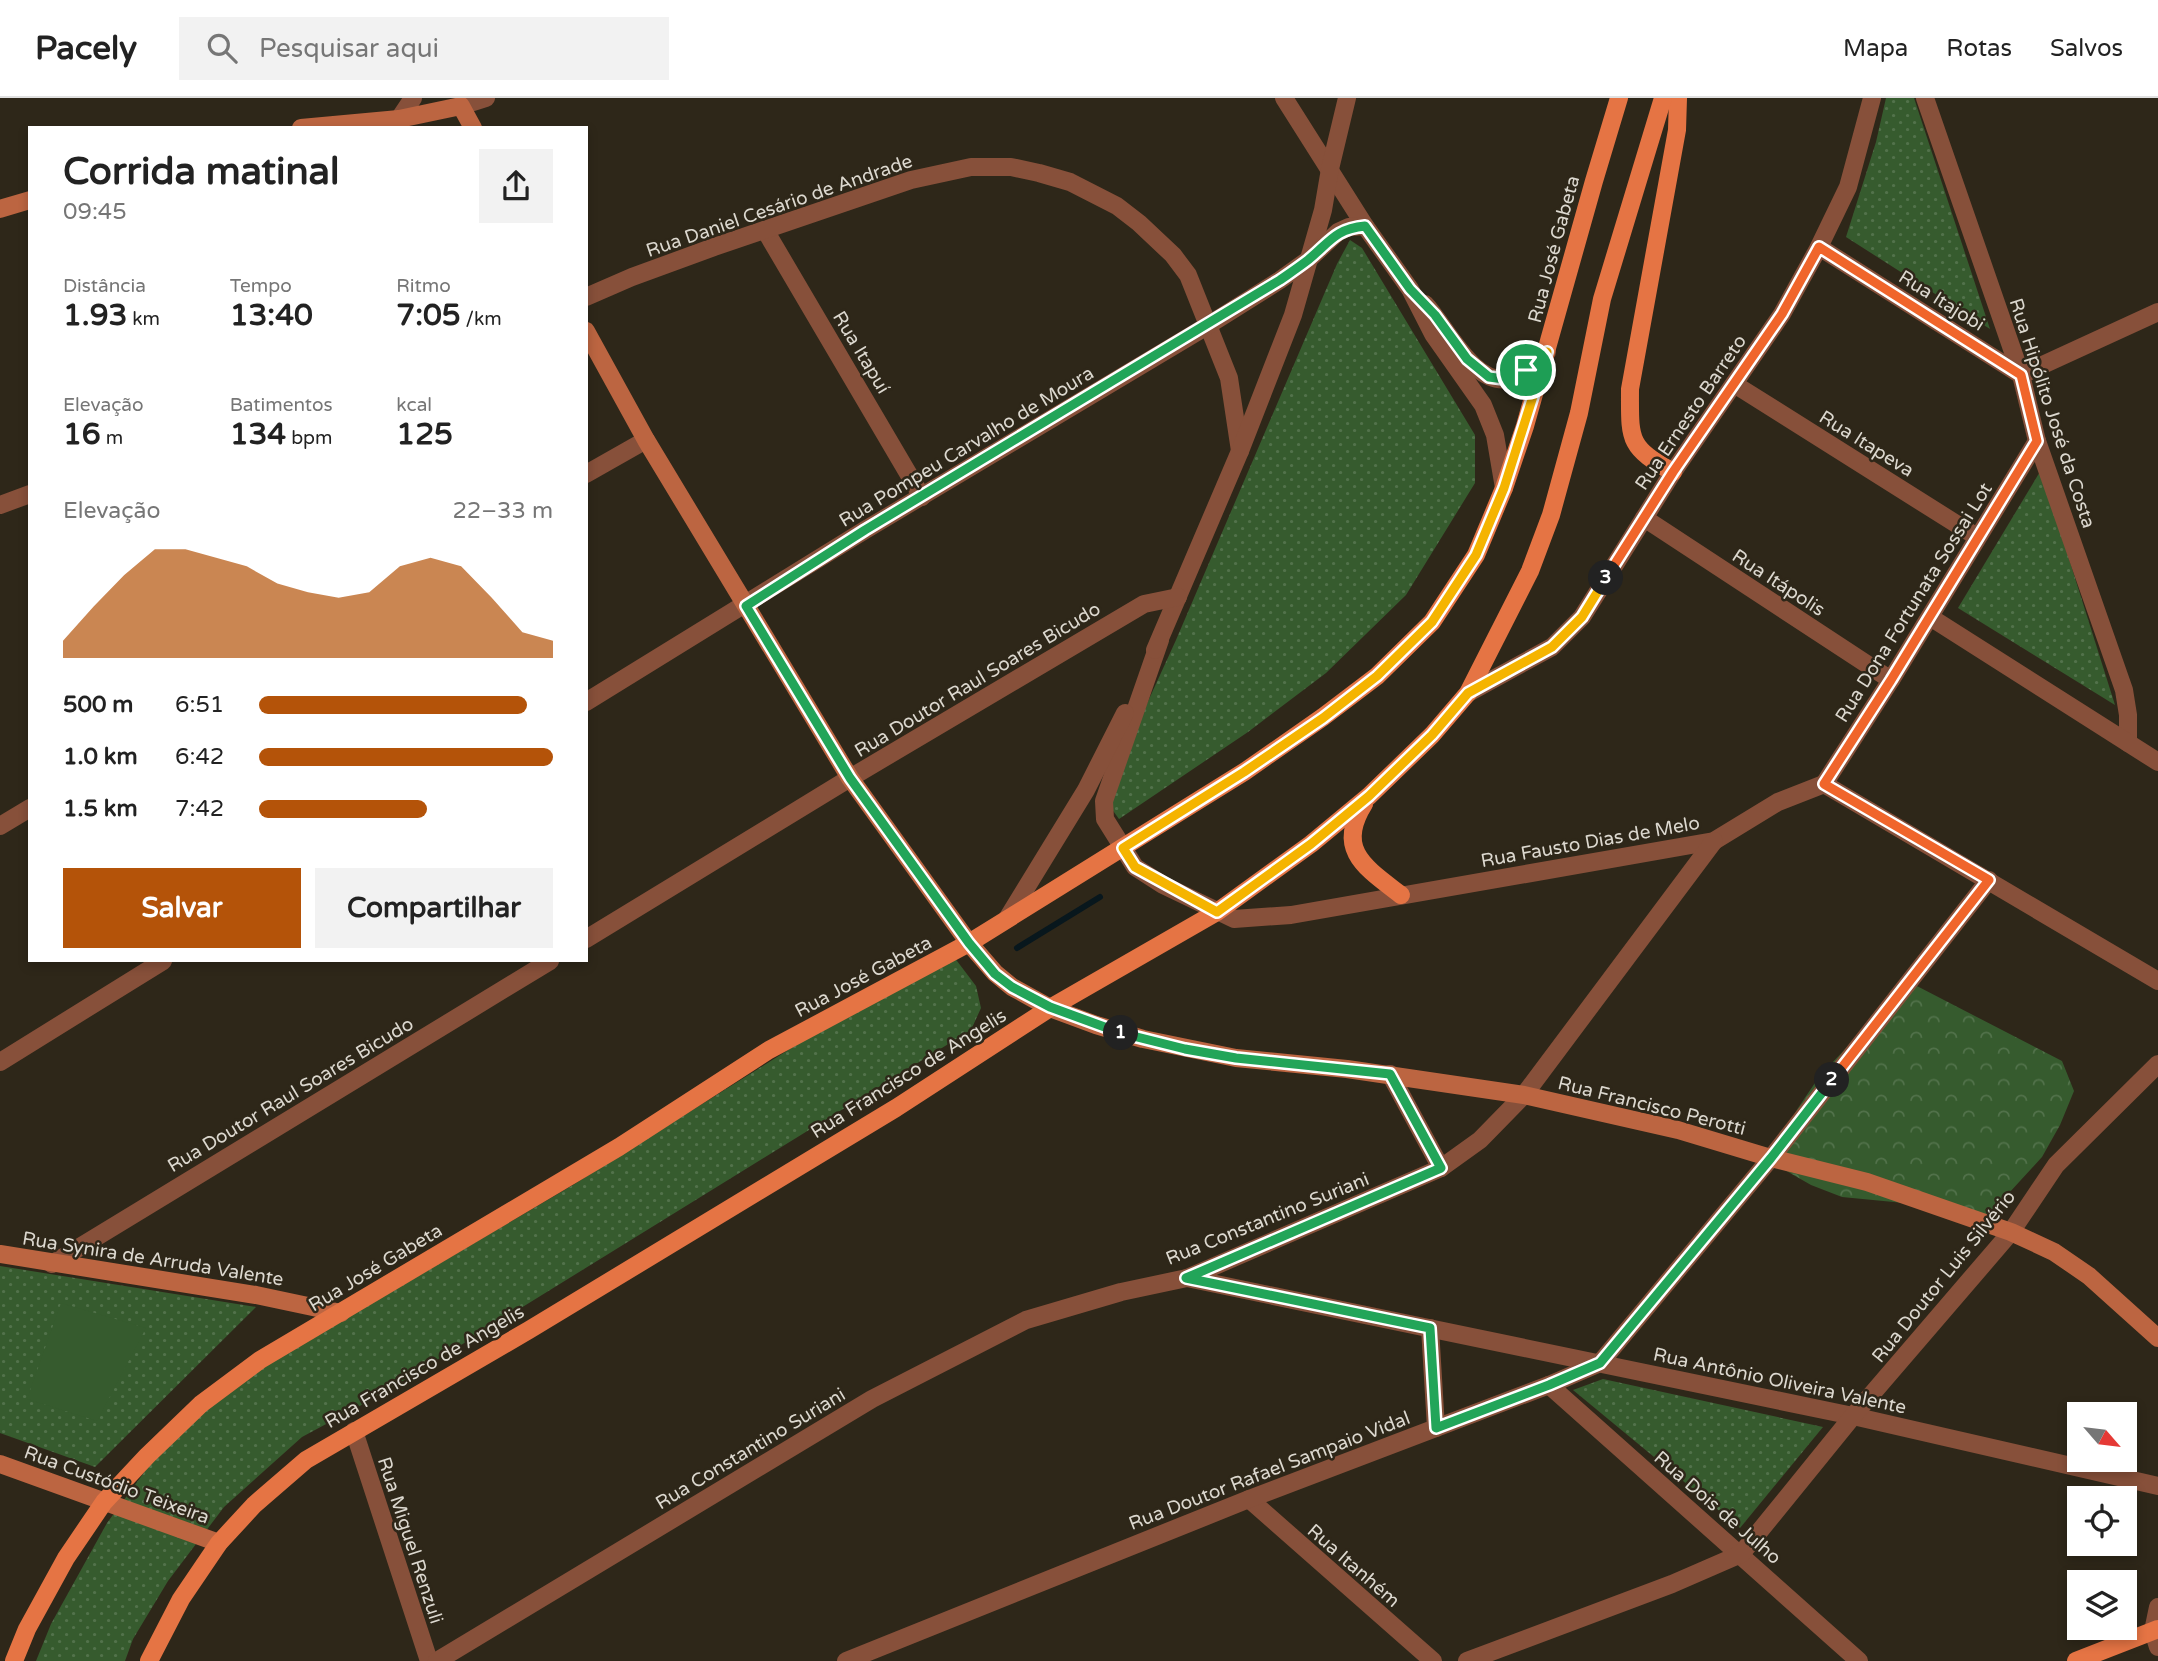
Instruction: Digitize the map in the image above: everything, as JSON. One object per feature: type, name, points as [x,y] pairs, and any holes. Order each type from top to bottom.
[{"type":"main road","name":"Rua José Gabeta","points":[[14,1661],[27,1629],[66,1559],[104,1502],[201,1404],[260,1360],[619,1147],[769,1050],[969,943],[1244,772],[1323,718],[1377,676],[1432,622],[1476,555],[1504,488],[1547,352],[1619,98]]},
{"type":"main road","name":"Rua Francisco de Angelis","points":[[149,1661],[181,1599],[219,1543],[254,1505],[306,1460],[529,1330],[896,1108],[1050,1007],[1217,912],[1311,844],[1369,796],[1432,735],[1468,693],[1530,571],[1551,514],[1579,413],[1602,299],[1663,98]]},
{"type":"main road","points":[[1673,472],[1641,453],[1634,444],[1630,426],[1630,390],[1678,130],[1678,98]]},
{"type":"main road","points":[[1369,796],[1356,817],[1351,833],[1355,849],[1373,873],[1402,895]]},
{"type":"main road","points":[[2076,1661],[2156,1636]]},
{"type":"street","points":[[400,119],[413,98]]},
{"type":"street","points":[[323,126],[400,119],[486,98]]},
{"type":"street","points":[[1284,98],[1365,226],[1410,289],[1435,315],[1467,359],[1489,377],[1504,379],[1526,370],[1547,352]]},
{"type":"street","points":[[1007,919],[1086,790],[1160,640],[1240,451],[1293,315],[1323,210],[1330,169],[1348,98]]},
{"type":"street","name":"Rua Ernesto Barreto","points":[[1468,693],[1552,647],[1582,617],[1673,472],[1782,314],[1848,187],[1872,98]]},
{"type":"street","name":"Rua Hipólito José da Costa","points":[[1925,98],[2021,375],[2037,441],[2124,690],[2128,715],[2128,743]]},
{"type":"street","points":[[461,106],[472,126]]},
{"type":"street","name":"Rua Daniel Cesário de Andrade","points":[[588,296],[632,276],[911,180],[971,167],[1020,169],[1070,182],[1096,194],[1139,223],[1173,256],[1188,275],[1228,378],[1240,451]]},
{"type":"street","points":[[0,209],[28,201]]},
{"type":"street","name":"Rua Pompeu Carvalho de Moura","points":[[588,701],[922,496],[1207,326],[1308,260],[1338,232],[1349,227],[1365,226]]},
{"type":"street","name":"Rua Itapuí","points":[[765,230],[922,496]]},
{"type":"street","name":"Rua Itajobi","points":[[1819,247],[2021,375]]},
{"type":"street","points":[[1410,289],[1433,334],[1483,405],[1495,435],[1504,488]]},
{"type":"street","points":[[2021,375],[2158,312]]},
{"type":"street","name":"Rua Francisco Perotti","points":[[588,335],[646,440],[850,778],[969,943],[995,974],[1012,987],[1050,1007],[1143,1039],[1236,1058],[1390,1074],[1524,1095],[1678,1130],[1771,1158],[1867,1182],[2011,1232],[2054,1252],[2090,1276],[2158,1338]]},
{"type":"street","name":"Rua Itapeva","points":[[1734,384],[1977,537]]},
{"type":"street","points":[[588,473],[646,440]]},
{"type":"street","name":"Rua Dona Fortunata Sossai Lot","points":[[1824,784],[2037,441]]},
{"type":"street","points":[[0,505],[28,495]]},
{"type":"street","name":"Rua Itápolis","points":[[1644,519],[1891,680]]},
{"type":"street","name":"Rua Doutor Raul Soares Bicudo","points":[[588,938],[850,778],[1144,604],[1178,597]]},
{"type":"street","points":[[1930,617],[2158,762]]},
{"type":"street","name":"Rua Fausto Dias de Melo","points":[[1160,640],[1104,801],[1105,819],[1135,867],[1234,919],[1292,915],[1714,841],[1778,802],[1824,784]]},
{"type":"street","points":[[1824,784],[2158,981]]},
{"type":"street","points":[[0,826],[28,809]]},
{"type":"street","name":"Rua Constantino Suriani","points":[[437,1661],[872,1399],[1026,1320],[1121,1292],[1186,1278],[1441,1168],[1480,1140],[1524,1095],[1714,841]]},
{"type":"street","name":"Rua Doutor Rafael Sampaio Vidal","points":[[846,1661],[1249,1499],[1600,1363],[1771,1158],[1989,880]]},
{"type":"street","points":[[0,1062],[161,962]]},
{"type":"street","name":"Rua Doutor Raul Soares Bicudo","points":[[52,1264],[548,962]]},
{"type":"street","name":"Rua Doutor Luis Silvério","points":[[1467,1661],[1672,1584],[1741,1554],[1853,1416],[2011,1232],[2056,1165],[2158,1064]]},
{"type":"street","points":[[1390,1074],[1441,1168]]},
{"type":"street","name":"Rua Synira de Arruda Valente","points":[[0,1254],[256,1295],[341,1313]]},
{"type":"street","name":"Rua Antônio Oliveira Valente","points":[[1186,1278],[1853,1416],[2158,1486]]},
{"type":"street","points":[[1430,1328],[1436,1428]]},
{"type":"street","name":"Rua Dois de Julho","points":[[1549,1385],[1859,1661]]},
{"type":"street","name":"Rua Miguel Renzuli","points":[[354,1431],[429,1661]]},
{"type":"street","name":"Rua Custódio Teixeira","points":[[0,1464],[219,1543]]},
{"type":"street","name":"Rua Itanhém","points":[[1249,1499],[1433,1661]]},
{"type":"street","points":[[2156,1636],[2158,1607]]},
{"type":"green space","points":[[1886,98],[1914,98],[1990,329],[1846,237],[1876,142]]},
{"type":"green space","points":[[1350,240],[1362,248],[1475,435],[1475,483],[1406,595],[1326,673],[1248,732],[1119,819],[1111,808],[1113,778],[1176,640],[1337,264]]},
{"type":"green space","points":[[2041,470],[2115,705],[1958,608]]},
{"type":"green space","points":[[938,956],[954,957],[976,986],[981,1008],[971,1030],[380,1395],[302,1437],[224,1507],[168,1581],[133,1639],[125,1661],[36,1661],[51,1624],[107,1523],[162,1448],[216,1395],[573,1185]]},
{"type":"green space","points":[[1913,984],[2062,1061],[2074,1091],[2060,1125],[2042,1157],[1986,1218],[1904,1203],[1842,1197],[1811,1185],[1783,1169],[1782,1136],[1819,1077],[1888,1003]]},
{"type":"green space","points":[[0,1266],[256,1307],[95,1467],[0,1433]]},
{"type":"green space","points":[[61,1303],[146,1328],[97,1421],[27,1399]]},
{"type":"green space","points":[[1603,1379],[1823,1427],[1740,1528],[1573,1390]]},
{"type":"waterway","points":[[1017,948],[1100,897]]},
{"type":"route","points":[[1365,226],[1410,289],[1435,315],[1467,359],[1480,370],[1489,377],[1504,379],[1526,370],[1547,352],[1504,488],[1476,555],[1432,622],[1377,676],[1323,718],[1244,772],[1123,848],[1135,867],[1217,912],[1311,844],[1369,796],[1432,735],[1468,693],[1552,647],[1582,617],[1673,472],[1782,314],[1819,247],[2021,375],[2037,441],[1824,784],[1989,880],[1771,1158],[1600,1363],[1436,1428],[1430,1328],[1186,1278],[1345,1212],[1441,1168],[1390,1074],[1236,1058],[1185,1049],[1096,1025],[1050,1007],[1012,987],[995,974],[969,943],[850,778],[746,606],[865,530],[1207,326],[1280,280],[1308,260],[1338,232],[1349,227],[1365,226]]}]
